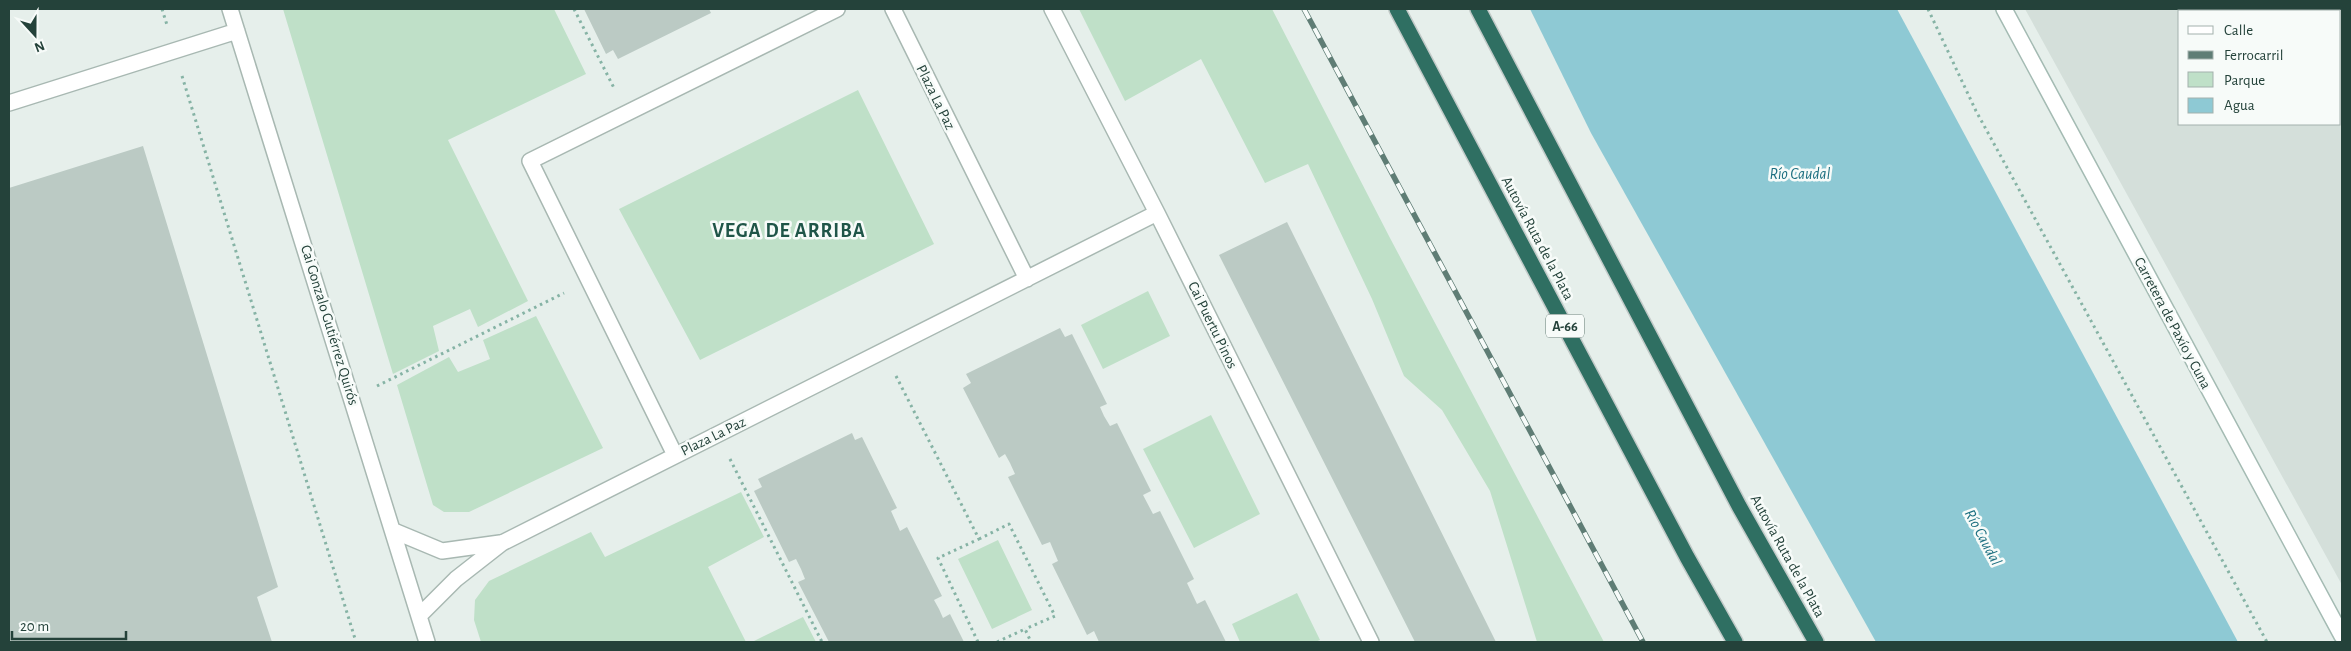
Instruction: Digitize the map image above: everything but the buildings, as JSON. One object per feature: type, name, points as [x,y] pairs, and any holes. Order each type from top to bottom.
[{"type":"highway","name":"Autovía Ruta de la Plata","points":[[1397,9],[1683,549],[1735,642]]},
{"type":"highway","name":"Autovía Ruta de la Plata","points":[[1478,9],[1739,506],[1816,642]]},
{"type":"street","name":"Cai Gonzalo Gutiérrez Quirós","points":[[230,9],[353,398],[427,642]]},
{"type":"street","name":"Plaza La Paz","points":[[837,9],[530,161],[675,455],[1027,279],[893,9]]},
{"type":"street","name":"Cai Puertu Pinos","points":[[1052,9],[1157,213],[1371,642]]},
{"type":"street","name":"Carretera de Paxío y Cuna","points":[[2004,9],[2342,636]]},
{"type":"street","points":[[9,104],[237,31]]},
{"type":"street","points":[[1027,279],[1157,213]]},
{"type":"street","points":[[419,616],[456,579],[502,543],[675,455]]},
{"type":"street","points":[[394,531],[442,552],[502,543]]},
{"type":"path","points":[[162,9],[356,642]]},
{"type":"path","points":[[574,9],[627,113]]},
{"type":"path","points":[[1928,9],[1976,111],[2267,642]]},
{"type":"path","points":[[353,398],[589,280]]},
{"type":"path","points":[[883,351],[979,539]]},
{"type":"path","points":[[718,434],[822,642]]},
{"type":"path","points":[[978,642],[938,558],[1009,524],[1055,616],[997,642]]},
{"type":"path","points":[[1025,629],[1031,642]]},
{"type":"shaded area","points":[[2025,9],[2342,9],[2342,585]]},
{"type":"green space","points":[[283,9],[554,9],[586,74],[448,140],[528,301],[478,327],[470,309],[433,326],[439,351],[393,374]]},
{"type":"green space","points":[[1079,9],[1272,9],[1390,238],[1604,642],[1537,642],[1490,491],[1442,410],[1404,376],[1372,299],[1308,164],[1265,183],[1201,59],[1125,101]]},
{"type":"green space","points":[[858,90],[934,244],[700,360],[619,209]]},
{"type":"green space","points":[[1148,291],[1170,336],[1103,369],[1081,325]]},
{"type":"green space","points":[[536,316],[603,448],[469,512],[444,512],[433,505],[397,385],[449,357],[458,372],[490,359],[483,340]]},
{"type":"green space","points":[[1211,415],[1260,514],[1194,548],[1143,449]]},
{"type":"green space","points":[[741,492],[764,537],[708,567],[746,642],[481,642],[474,620],[475,600],[489,581],[591,532],[605,557]]},
{"type":"green space","points":[[998,540],[1032,610],[992,629],[958,559]]},
{"type":"green space","points":[[1297,593],[1320,640],[1315,642],[1240,642],[1232,624]]},
{"type":"green space","points":[[803,617],[816,642],[752,642]]},
{"type":"water","name":"Río Caudal","points":[[1530,9],[1897,9],[2238,642],[1876,642],[1591,133]]},
{"type":"railway","points":[[1304,9],[1643,642]]},
{"type":"district","name":"VEGA DE ARRIBA","points":[[789,230]]}]
